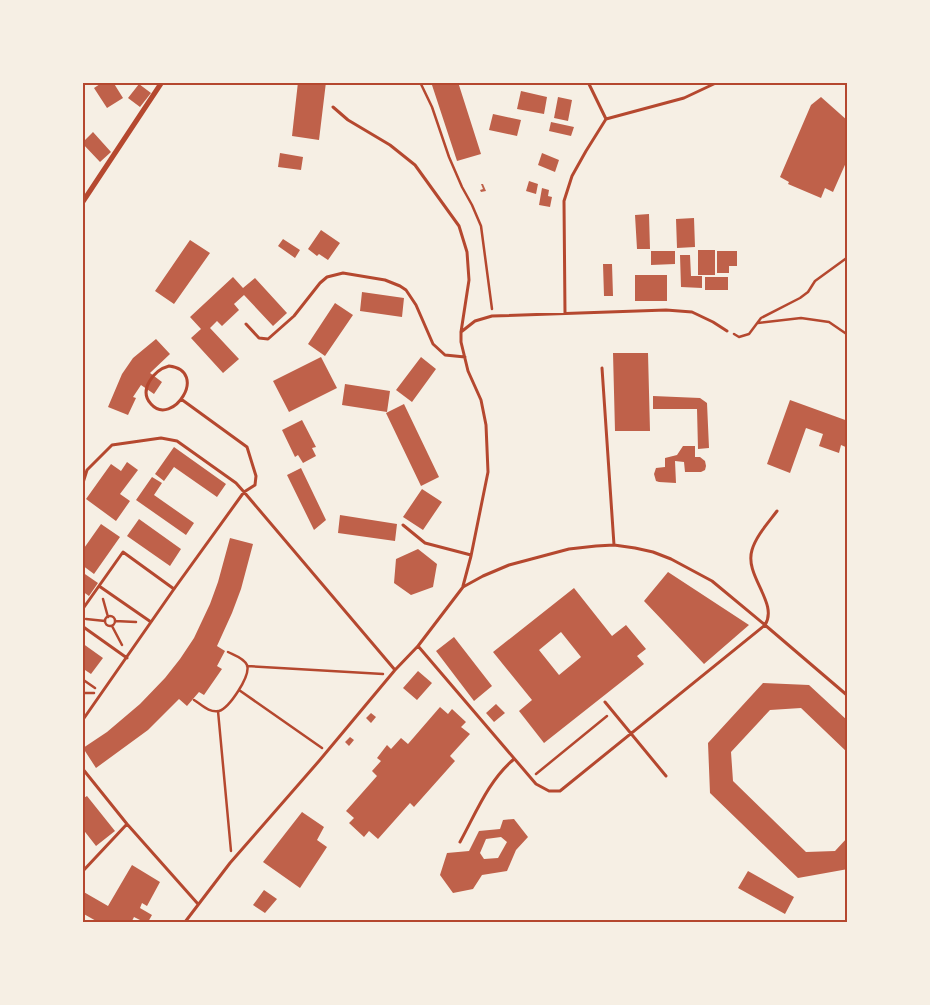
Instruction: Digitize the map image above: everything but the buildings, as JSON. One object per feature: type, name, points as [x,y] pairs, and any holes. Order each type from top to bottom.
[{"type":"street","points":[[82,203],[162,82]]},
{"type":"lane","points":[[588,82],[606,119]]},
{"type":"lane","points":[[565,313],[564,201],[572,176],[606,119],[684,98],[718,82]]},
{"type":"lane","points":[[185,922],[230,862],[319,761],[395,670],[418,646],[463,587],[488,472],[486,425],[481,400],[464,357],[461,332],[469,280],[467,252],[459,226],[415,165],[390,145],[348,120],[333,107]]},
{"type":"lane","points":[[246,324],[259,338],[268,339],[294,316],[320,283],[327,277],[343,273],[386,280],[406,290],[416,305],[433,344],[445,355],[464,357]]},
{"type":"lane","points":[[461,332],[475,321],[492,316],[666,310],[692,312],[727,331]]},
{"type":"lane","points":[[169,366],[180,369],[184,373],[188,384],[181,399],[173,407],[163,410],[152,407],[148,402],[146,391],[151,379],[158,371],[169,366]]},
{"type":"lane","points":[[602,368],[614,545]]},
{"type":"lane","points":[[82,721],[174,588],[244,492],[255,485],[256,476],[247,447],[181,399]]},
{"type":"lane","points":[[82,486],[87,470],[112,445],[161,438],[177,441],[236,483],[395,670]]},
{"type":"lane","points":[[418,646],[531,779],[549,791],[560,791],[765,625],[769,615],[767,604],[752,570],[750,556],[757,538],[777,511]]},
{"type":"lane","points":[[403,525],[425,543],[471,555]]},
{"type":"lane","points":[[463,587],[483,576],[542,555],[569,549],[614,545],[654,552],[712,581],[848,696]]},
{"type":"lane","points":[[82,610],[123,552],[174,588]]},
{"type":"lane","points":[[99,586],[151,622]]},
{"type":"lane","points":[[82,626],[127,658]]},
{"type":"lane","points":[[605,702],[666,776]]},
{"type":"lane","points":[[460,842],[491,784],[514,759]]},
{"type":"lane","points":[[82,768],[127,824],[198,904]]},
{"type":"lane","points":[[82,872],[127,824]]},
{"type":"path","points":[[420,82],[432,107],[449,157],[481,226],[492,316]]},
{"type":"path","points":[[727,331],[739,337],[749,334],[761,318],[800,298],[808,292],[815,281],[848,257]]},
{"type":"path","points":[[758,323],[801,318],[829,322],[848,335]]},
{"type":"path","points":[[99,586],[108,616]]},
{"type":"path","points":[[105,620],[108,616]]},
{"type":"path","points":[[108,616],[113,617],[115,621],[151,622]]},
{"type":"path","points":[[82,619],[105,620]]},
{"type":"path","points":[[105,620],[106,625],[112,626]]},
{"type":"path","points":[[112,626],[115,621]]},
{"type":"path","points":[[112,626],[127,658]]},
{"type":"path","points":[[194,700],[208,710],[218,711],[224,708],[239,690],[248,673],[248,666],[243,660],[228,652]]},
{"type":"path","points":[[248,666],[380,674]]},
{"type":"path","points":[[82,679],[102,694]]},
{"type":"path","points":[[239,690],[322,748]]},
{"type":"path","points":[[218,711],[231,853]]},
{"type":"path","points":[[531,779],[613,712]]}]
